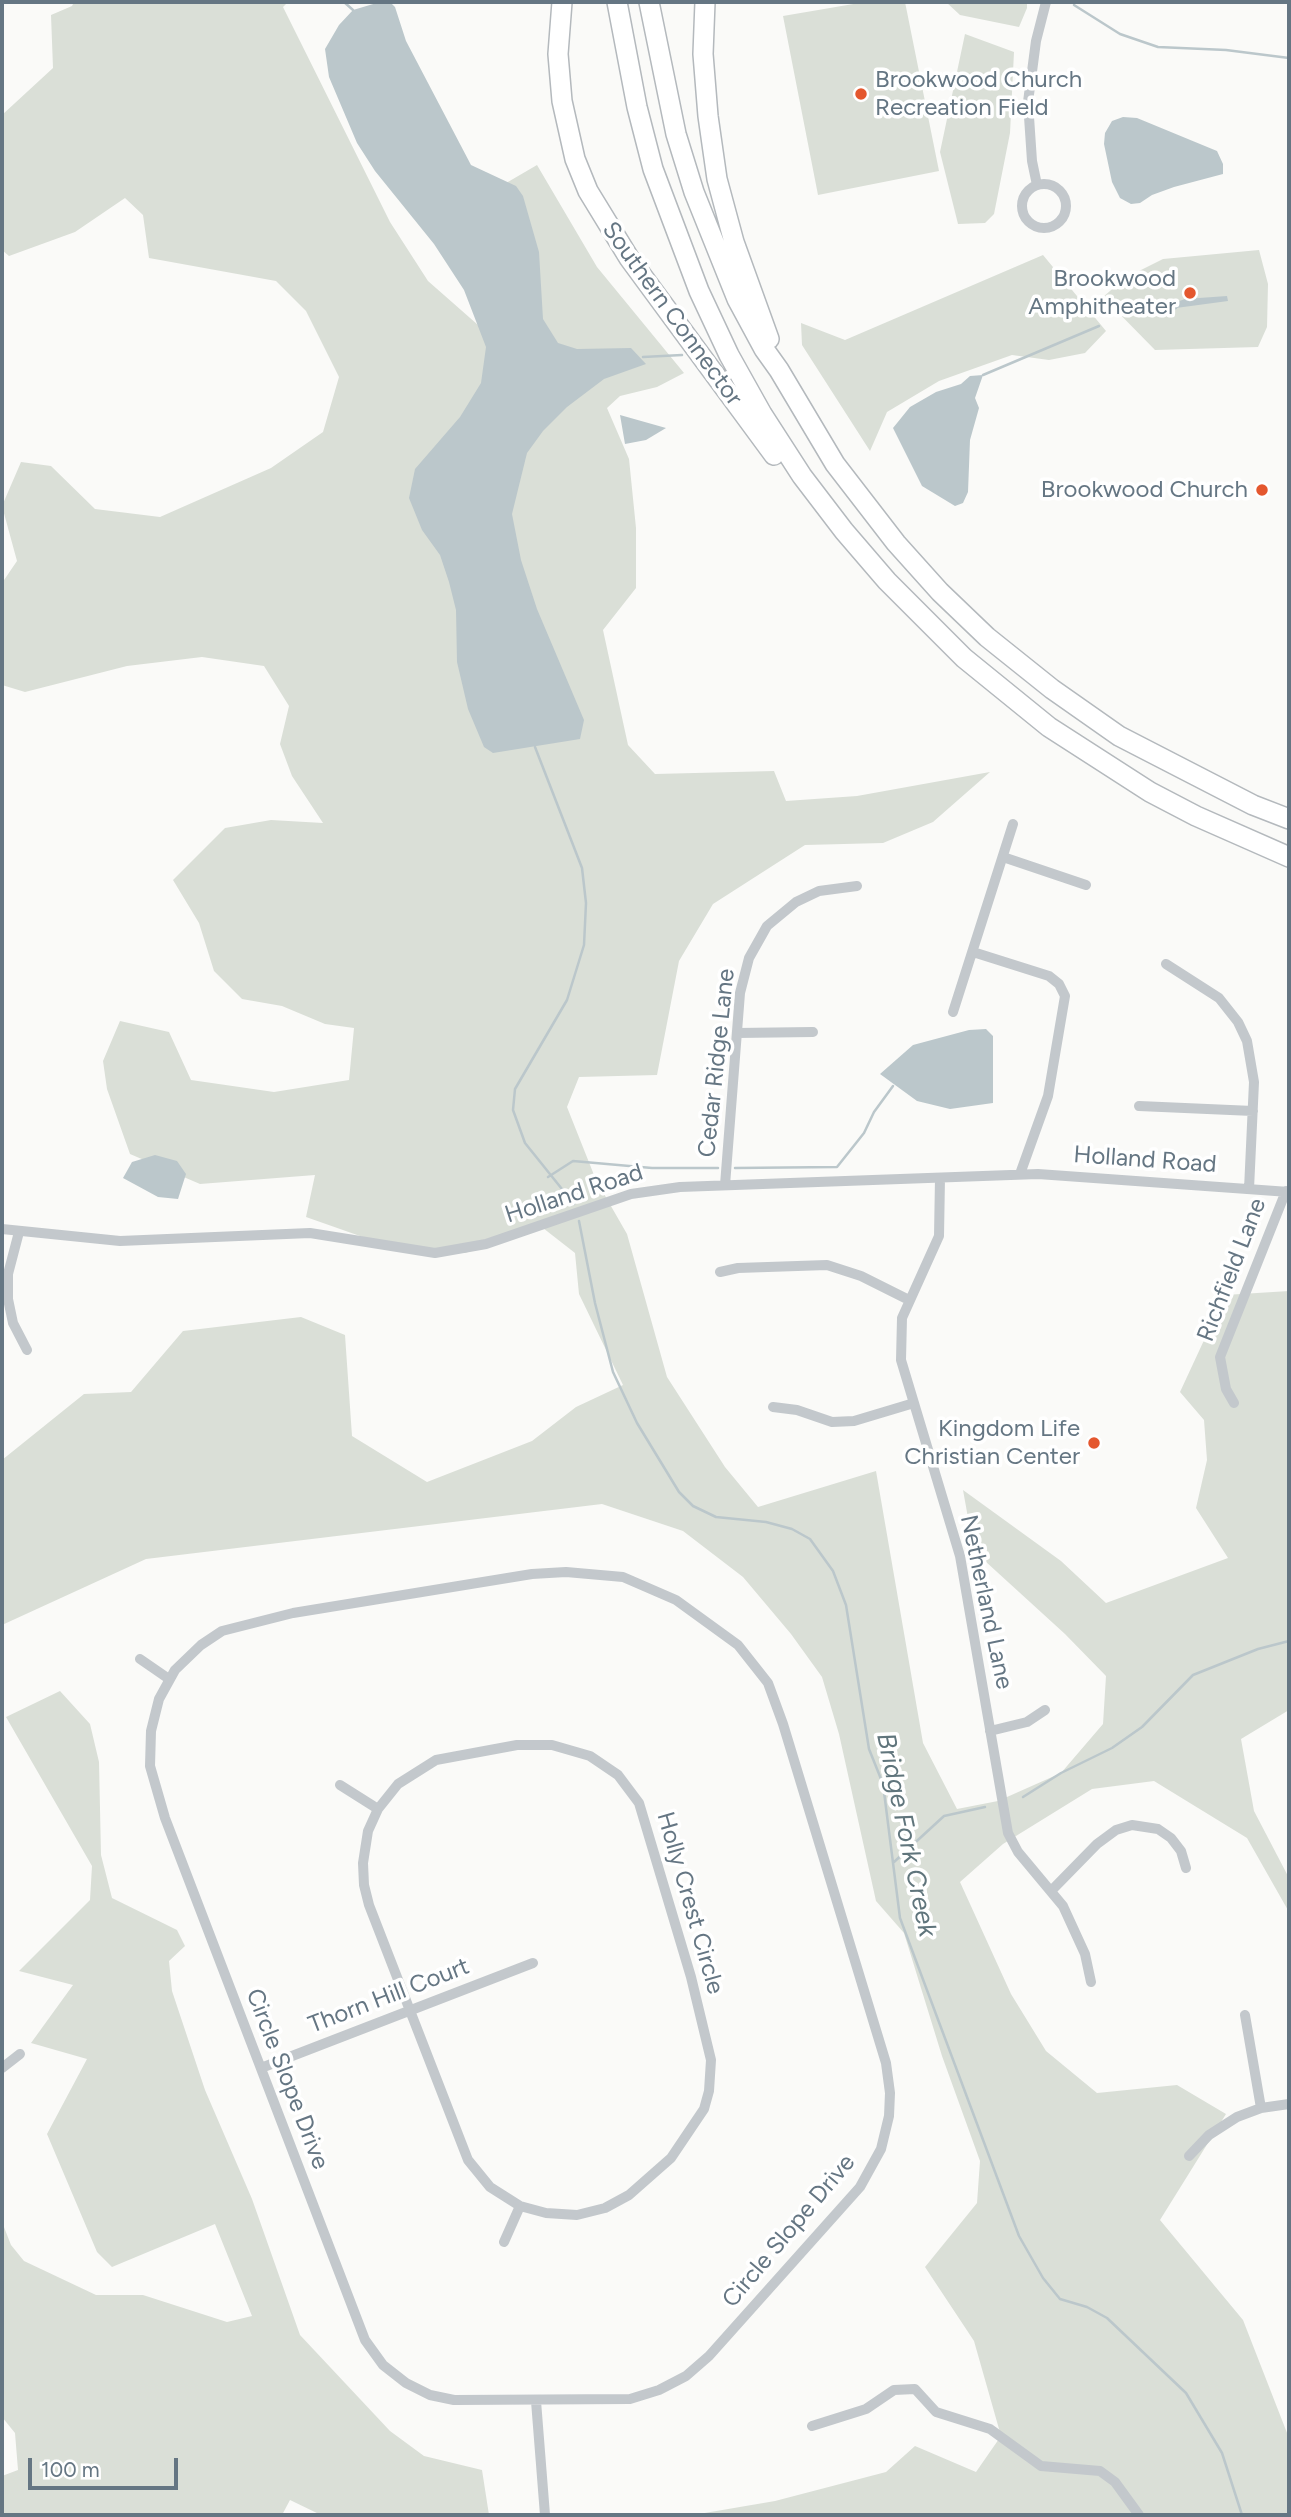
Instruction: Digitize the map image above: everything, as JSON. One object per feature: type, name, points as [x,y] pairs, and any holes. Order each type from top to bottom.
[{"type":"highway","name":"Southern Connector","points":[[562,2],[558,54],[567,129],[588,191],[605,223],[840,540],[887,581]]},
{"type":"highway","points":[[617,2],[636,107],[672,224],[714,326],[762,414],[802,476],[887,581],[972,665],[1067,740],[1184,810],[1289,857]]},
{"type":"highway","points":[[649,2],[676,134],[694,192],[737,299],[764,349],[835,464],[889,533],[940,592],[987,637],[1052,689],[1119,736],[1253,805],[1289,819]]},
{"type":"highway","points":[[705,2],[707,104],[717,179],[734,242],[779,370]]},
{"type":"street","points":[[1037,185],[1032,161],[1028,102],[1036,41],[1046,2]]},
{"type":"street","points":[[1045,184],[1059,189],[1066,202],[1063,217],[1052,227],[1036,227],[1024,216],[1024,198],[1037,185],[1045,184]]},
{"type":"street","points":[[954,1013],[1013,824]]},
{"type":"street","points":[[1003,857],[1086,885]]},
{"type":"street","name":"Cedar Ridge Lane","points":[[725,1185],[745,969],[767,926],[784,910],[807,897],[835,887],[857,886]]},
{"type":"street","points":[[973,951],[1049,976],[1059,984],[1065,996],[1048,1097],[1020,1174]]},
{"type":"street","points":[[1167,964],[1211,991],[1238,1022],[1252,1062],[1253,1111],[1249,1189]]},
{"type":"street","points":[[737,1033],[813,1032]]},
{"type":"street","points":[[1139,1106],[1253,1111]]},
{"type":"street","name":"Holland Road","points":[[2,1229],[120,1241],[310,1233],[435,1253],[486,1244],[631,1194],[680,1186],[1020,1174],[1118,1178],[1287,1192]]},
{"type":"street","name":"Netherland Lane","points":[[940,1178],[939,1236],[909,1300],[900,1338],[901,1360],[960,1556],[1008,1833],[1018,1852],[1052,1889],[1085,1954],[1091,1982]]},
{"type":"street","name":"Richfield Lane","points":[[1234,1403],[1226,1389],[1220,1357],[1287,1192]]},
{"type":"street","points":[[19,1232],[8,1274],[8,1299],[13,1323],[27,1350]]},
{"type":"street","points":[[720,1272],[738,1268],[827,1265],[861,1276],[909,1300]]},
{"type":"street","points":[[772,1406],[797,1410],[832,1422],[853,1421],[914,1403]]},
{"type":"street","name":"Circle Slope Drive","points":[[566,1572],[623,1577],[676,1600],[738,1645],[768,1683],[783,1724],[886,2063],[890,2103],[885,2138],[871,2170],[845,2205],[709,2356],[686,2376],[659,2390],[630,2399],[439,2398],[406,2383],[377,2357],[365,2340],[350,2306],[152,1777],[151,1731],[169,1679],[201,1645],[222,1631],[252,1621],[532,1574],[566,1572]]},
{"type":"street","points":[[140,1659],[169,1679]]},
{"type":"street","points":[[990,1731],[1027,1721],[1045,1710]]},
{"type":"street","name":"Holly Crest Circle","points":[[541,1744],[575,1750],[611,1769],[629,1787],[645,1817],[709,2045],[711,2076],[704,2109],[671,2158],[642,2185],[616,2203],[591,2212],[564,2215],[520,2206],[490,2187],[468,2160],[364,1885],[364,1853],[368,1831],[378,1809],[398,1784],[436,1760],[480,1749],[541,1744]]},
{"type":"street","points":[[340,1785],[378,1809]]},
{"type":"street","points":[[1052,1889],[1097,1844],[1116,1830],[1132,1825],[1158,1829],[1171,1838],[1181,1851],[1186,1868]]},
{"type":"street","name":"Thorn Hill Court","points":[[261,2068],[533,1963]]},
{"type":"street","points":[[1245,2015],[1261,2108]]},
{"type":"street","points":[[2,2068],[20,2053]]},
{"type":"street","points":[[1189,2156],[1225,2124],[1261,2108],[1289,2104]]},
{"type":"street","points":[[503,2242],[520,2206]]},
{"type":"street","points":[[812,2426],[866,2409],[894,2390],[915,2389],[936,2412],[990,2429],[1037,2465],[1100,2471],[1115,2483],[1139,2515]]},
{"type":"street","points":[[536,2400],[545,2515]]},
{"type":"shaded area","points":[[74,2],[288,2],[283,7],[390,222],[428,281],[486,332],[489,193],[537,165],[597,267],[684,373],[657,387],[620,396],[607,408],[629,459],[636,528],[636,588],[603,630],[628,745],[655,774],[774,771],[786,801],[857,796],[990,772],[933,822],[883,843],[805,845],[713,904],[679,961],[657,1075],[579,1077],[567,1107],[596,1180],[627,1234],[667,1377],[725,1467],[758,1507],[876,1471],[923,1743],[957,1809],[998,1801],[1061,1773],[1103,1724],[1106,1676],[1065,1634],[974,1551],[963,1490],[1061,1561],[1106,1603],[1228,1558],[1196,1508],[1207,1460],[1204,1420],[1180,1392],[1225,1295],[1289,1291],[1289,1710],[1241,1739],[1254,1811],[1289,1878],[1289,1912],[1247,1838],[1154,1781],[1092,1789],[1003,1844],[960,1882],[1011,1994],[1046,2051],[1097,2093],[1177,2085],[1226,2114],[1160,2220],[1243,2320],[1289,2438],[1289,2515],[693,2515],[775,2501],[886,2472],[915,2446],[976,2472],[1001,2436],[974,2341],[925,2267],[977,2203],[980,2161],[942,2056],[904,1933],[876,1901],[839,1734],[822,1677],[791,1634],[743,1577],[683,1531],[602,1504],[146,1559],[2,1625],[2,1460],[84,1394],[131,1392],[183,1331],[301,1317],[345,1335],[352,1436],[427,1482],[532,1441],[576,1407],[623,1385],[579,1294],[575,1253],[543,1228],[465,1253],[377,1242],[306,1217],[315,1175],[200,1184],[130,1154],[107,1089],[103,1061],[120,1021],[169,1032],[191,1080],[274,1092],[349,1080],[354,1028],[325,1024],[282,1006],[242,999],[214,971],[199,923],[173,880],[225,828],[271,820],[323,823],[292,776],[280,744],[289,706],[264,666],[202,657],[127,666],[25,692],[2,685],[2,583],[17,561],[2,506],[21,462],[51,466],[95,509],[160,517],[271,468],[323,432],[339,377],[306,311],[276,281],[149,258],[143,215],[125,198],[75,232],[9,256],[2,250],[2,115],[53,68],[51,15],[72,6]]},
{"type":"shaded area","points":[[380,2],[390,2],[395,7],[406,41],[471,165],[516,186],[523,196],[539,252],[543,319],[558,343],[577,349],[631,348],[646,364],[604,379],[567,407],[543,431],[527,453],[512,514],[521,560],[537,609],[584,720],[580,739],[493,753],[484,747],[468,709],[457,662],[456,610],[449,582],[440,555],[422,530],[409,498],[415,469],[460,417],[481,383],[486,347],[464,290],[434,244],[375,171],[357,143],[329,77],[325,49],[339,25],[353,10]]},
{"type":"shaded area","name":"Brookwood Church Recreation Field","points":[[865,2],[905,2],[939,171],[818,195],[783,16]]},
{"type":"shaded area","points":[[946,2],[1027,2],[1027,8],[1019,27],[960,15]]},
{"type":"shaded area","points":[[965,34],[1014,52],[1010,133],[994,214],[985,223],[958,224],[940,152]]},
{"type":"shaded area","points":[[1123,117],[1137,118],[1217,151],[1223,164],[1223,174],[1174,187],[1152,195],[1140,203],[1131,204],[1120,198],[1112,182],[1104,144],[1105,133],[1112,121]]},
{"type":"shaded area","points":[[1259,250],[1268,284],[1267,327],[1258,347],[1155,350],[1103,297],[1125,278],[1163,259]]},
{"type":"shaded area","points":[[1043,255],[1106,331],[1085,353],[1049,360],[1012,355],[939,381],[887,412],[870,451],[802,345],[801,323],[845,340]]},
{"type":"shaded area","points":[[1227,296],[1228,301],[1176,308],[1174,303],[1185,299]]},
{"type":"shaded area","points":[[983,375],[975,398],[979,408],[970,440],[968,492],[963,503],[955,506],[922,486],[893,428],[910,407],[936,392],[961,384],[970,376]]},
{"type":"shaded area","points":[[620,415],[666,428],[646,440],[625,444]]},
{"type":"shaded area","points":[[986,1029],[993,1036],[993,1103],[950,1109],[917,1101],[880,1074],[913,1045],[969,1030]]},
{"type":"shaded area","points":[[155,1155],[177,1161],[186,1174],[178,1199],[158,1197],[123,1178],[132,1162]]},
{"type":"shaded area","points":[[60,1691],[90,1724],[99,1762],[101,1855],[112,1898],[177,1930],[185,1946],[169,1961],[172,1991],[205,2090],[252,2199],[300,2335],[390,2431],[424,2456],[482,2470],[489,2515],[321,2515],[290,2500],[282,2515],[2,2515],[2,2476],[18,2470],[15,2433],[2,2417],[2,2222],[11,2245],[24,2261],[96,2295],[143,2295],[227,2322],[252,2316],[215,2224],[112,2267],[97,2252],[47,2134],[87,2059],[31,2043],[73,1985],[19,1971],[90,1900],[92,1866],[6,1717]]},
{"type":"waterway","points":[[344,2],[353,10]]},
{"type":"waterway","points":[[1074,5],[1120,34],[1158,47],[1226,50],[1289,58]]},
{"type":"waterway","points":[[1134,314],[1176,308]]},
{"type":"waterway","points":[[983,375],[1099,326]]},
{"type":"waterway","points":[[643,357],[682,355]]},
{"type":"waterway","name":"Bridge Fork Creek","points":[[535,747],[582,868],[586,903],[584,945],[567,1000],[515,1089],[513,1110],[525,1143],[574,1204]]},
{"type":"waterway","points":[[735,1168],[837,1167],[864,1133],[874,1112],[893,1086]]},
{"type":"waterway","points":[[548,1177],[573,1161],[652,1168],[718,1168]]},
{"type":"waterway","name":"Bridge Fork Creek","points":[[579,1221],[595,1303],[613,1372],[637,1423],[679,1492],[693,1506],[716,1517],[766,1522],[792,1529],[810,1539],[833,1571],[846,1605],[869,1749],[883,1784],[900,1918],[1019,2236],[1043,2278],[1060,2299],[1087,2307],[1107,2318],[1186,2393],[1222,2453],[1242,2515]]},
{"type":"waterway","points":[[1023,1797],[1061,1773],[1112,1748],[1142,1727],[1193,1675],[1258,1649],[1289,1641]]},
{"type":"waterway","points":[[894,1862],[944,1816],[985,1807]]},
{"type":"place","name":"Brookwood Church Recreation Field","points":[[861,94]]},
{"type":"place","name":"Brookwood Amphitheater","points":[[1190,293]]},
{"type":"place","name":"Brookwood Church","points":[[1262,490]]},
{"type":"place","name":"Kingdom Life Christian Center","points":[[1094,1443]]}]
